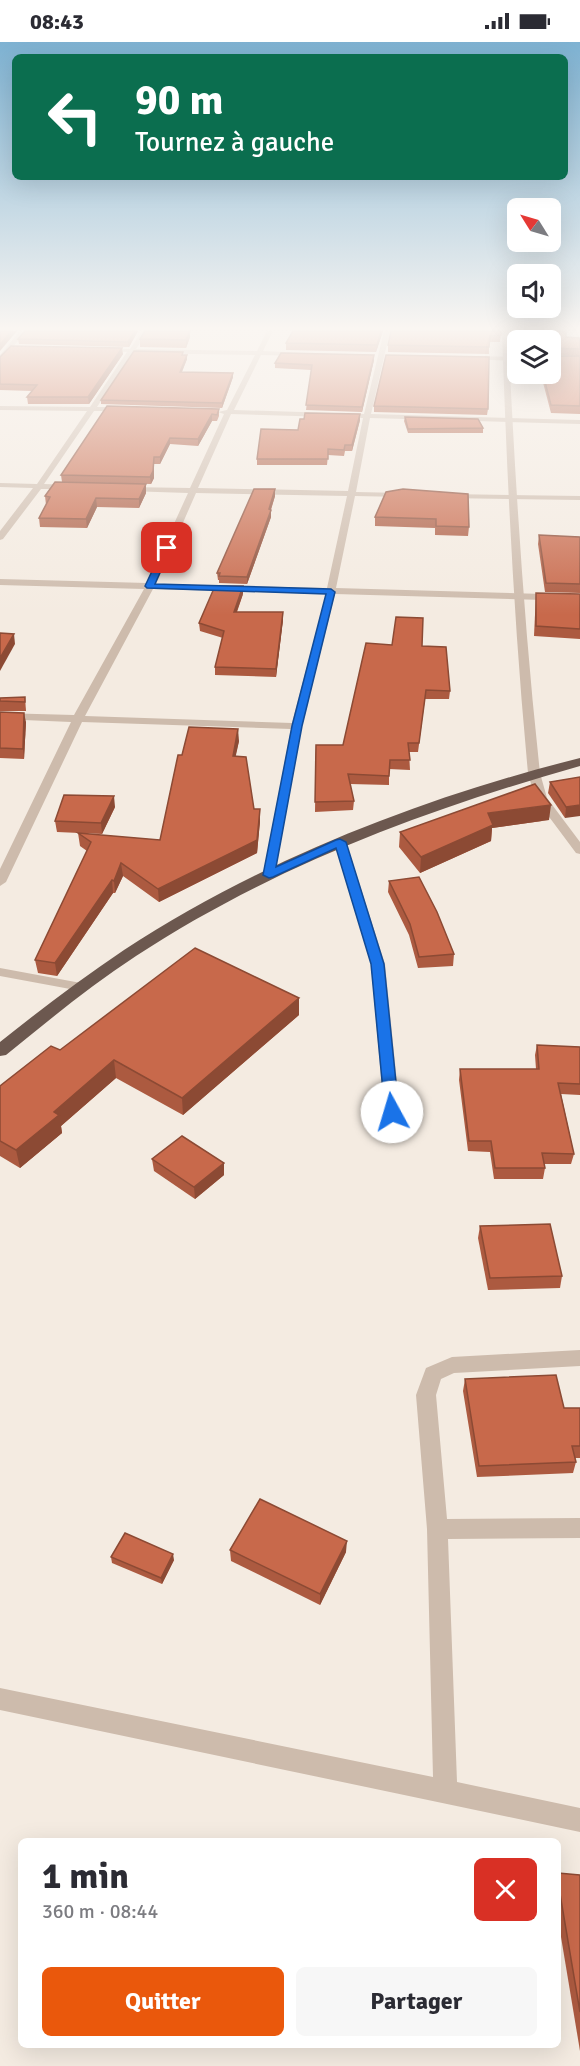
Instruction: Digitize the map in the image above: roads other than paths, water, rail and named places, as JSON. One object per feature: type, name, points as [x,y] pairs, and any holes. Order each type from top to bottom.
[{"type":"highway","points":[[0,1051],[81,987],[144,944],[197,912],[269,875],[340,842],[446,802],[534,773],[580,762]]},
{"type":"street","points":[[0,537],[39,486],[80,425]]},
{"type":"street","points":[[0,882],[77,720],[150,586],[223,425]]},
{"type":"street","points":[[269,875],[297,726],[331,592],[365,425]]},
{"type":"street","points":[[508,425],[521,596],[524,673],[534,773],[541,798],[580,850]]},
{"type":"street","points":[[0,485],[74,487]]},
{"type":"street","points":[[122,489],[408,495]]},
{"type":"street","points":[[443,496],[580,498]]},
{"type":"street","points":[[0,582],[580,598]]},
{"type":"street","points":[[0,716],[297,726]]},
{"type":"street","points":[[340,842],[378,964],[392,1112]]},
{"type":"street","points":[[0,972],[81,987]]},
{"type":"street","points":[[445,1791],[437,1529],[426,1395],[434,1374],[452,1365],[580,1358]]},
{"type":"street","points":[[437,1529],[580,1528]]},
{"type":"street","points":[[0,1699],[580,1820]]}]
